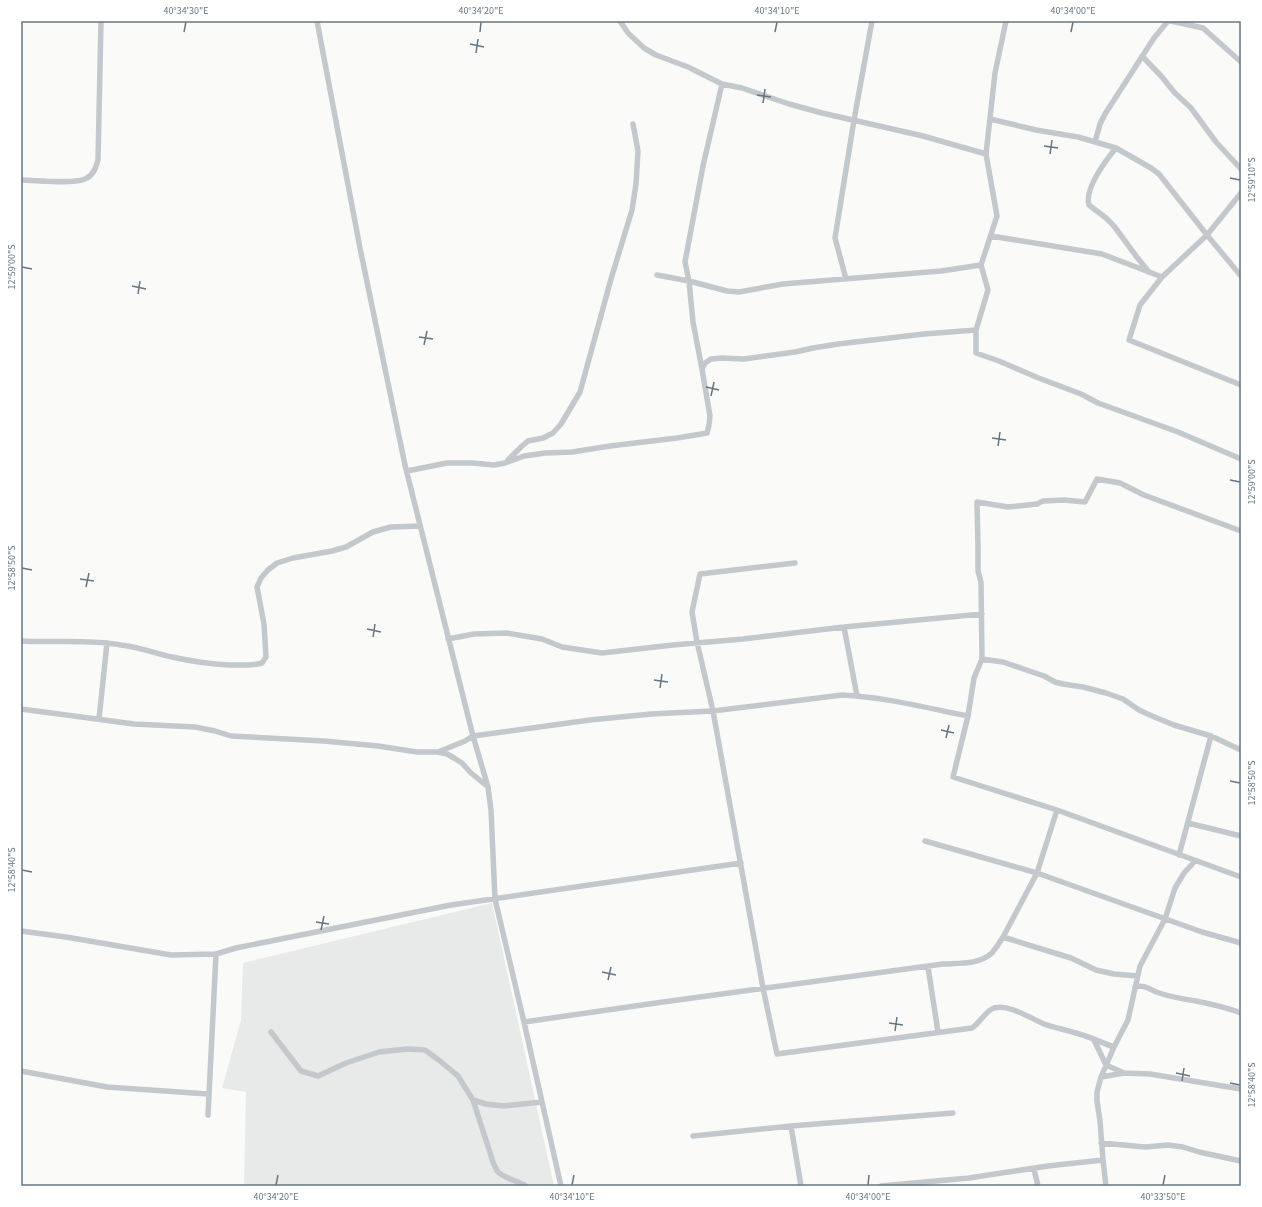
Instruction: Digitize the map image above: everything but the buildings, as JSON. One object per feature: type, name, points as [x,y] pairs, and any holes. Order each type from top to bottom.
[{"type":"street","points":[[21,180],[77,182],[87,178],[94,172],[98,160],[101,21]]},
{"type":"street","points":[[317,21],[360,248],[407,471],[472,736],[488,787],[491,810],[495,899],[561,1186]]},
{"type":"street","points":[[620,21],[628,33],[644,48],[656,56],[688,67],[722,84],[742,88],[789,104],[822,113],[923,136],[986,154]]},
{"type":"street","points":[[846,279],[835,238],[872,21]]},
{"type":"street","points":[[1006,21],[995,73],[986,154],[997,216],[981,265],[988,290],[976,330],[976,353],[1081,394],[1098,403],[1178,432],[1241,459]]},
{"type":"street","points":[[1096,142],[1100,124],[1105,114],[1154,38],[1168,21]]},
{"type":"street","points":[[1171,21],[1203,28],[1241,62]]},
{"type":"street","points":[[1142,56],[1174,92],[1191,108],[1216,142],[1241,169]]},
{"type":"street","points":[[407,471],[448,463],[494,465],[505,463],[524,456],[545,453],[572,452],[706,433],[710,416],[693,322],[689,281],[685,262],[703,166],[722,84]]},
{"type":"street","points":[[990,119],[1036,130],[1063,134],[1116,148],[1151,168],[1159,174],[1241,276]]},
{"type":"street","points":[[505,463],[528,441],[544,438],[553,433],[561,424],[580,392],[611,279],[632,210],[636,184],[638,151],[633,124]]},
{"type":"street","points":[[1116,148],[1097,175],[1088,203],[1114,226],[1136,256],[1151,273]]},
{"type":"street","points":[[1241,193],[1207,235],[1162,277],[1140,305],[1128,340],[1241,385]]},
{"type":"street","points":[[991,236],[1102,254],[1162,277]]},
{"type":"street","points":[[657,274],[727,291],[739,292],[783,284],[941,271],[981,265]]},
{"type":"street","points":[[702,369],[705,363],[711,359],[744,359],[846,343],[976,330]]},
{"type":"street","points":[[1241,531],[1144,495],[1120,483],[1104,479],[1097,479],[1086,502],[1064,500],[1043,501],[1037,504],[1008,507],[977,502],[978,571],[981,582],[982,659],[974,678],[968,716],[953,777],[1057,810],[1241,877]]},
{"type":"street","points":[[21,641],[47,643],[73,641],[121,644],[173,657],[206,663],[256,665],[262,663],[266,657],[264,624],[258,586],[261,578],[268,570],[277,563],[293,558],[346,547],[373,532],[391,527],[420,526]]},
{"type":"street","points":[[795,563],[700,574],[692,612],[697,642],[713,711],[763,988],[777,1054],[972,1028],[978,1024],[988,1011],[995,1008],[1015,1010],[1044,1024],[1080,1034],[1114,1047]]},
{"type":"street","points":[[448,639],[474,634],[507,634],[542,639],[562,647],[602,654],[697,642],[743,639],[844,627],[982,614]]},
{"type":"street","points":[[844,627],[856,696]]},
{"type":"street","points":[[99,720],[107,643]]},
{"type":"street","points":[[982,659],[1003,662],[1044,676],[1056,682],[1083,686],[1106,693],[1123,699],[1139,710],[1152,716],[1174,725],[1211,736],[1241,750]]},
{"type":"street","points":[[438,752],[465,741],[472,736],[620,717],[713,711],[842,695],[904,703],[968,716]]},
{"type":"street","points":[[21,709],[134,724],[196,727],[231,736],[324,741],[378,746],[418,752],[438,752],[447,754],[454,758],[488,787]]},
{"type":"street","points":[[1179,855],[1211,736]]},
{"type":"street","points":[[524,1022],[763,988],[943,964],[972,962],[984,958],[991,954],[1003,938],[1037,873],[1057,810]]},
{"type":"street","points":[[1188,823],[1241,836]]},
{"type":"street","points":[[925,841],[1037,873],[1202,932],[1241,942]]},
{"type":"street","points":[[1106,1186],[1097,1101],[1097,1092],[1101,1077],[1128,1020],[1140,966],[1164,919],[1175,888],[1184,873],[1195,861]]},
{"type":"street","points":[[21,931],[171,955],[216,954],[236,948],[451,905],[741,863]]},
{"type":"street","points":[[1003,938],[1071,958],[1096,970],[1114,974],[1138,976]]},
{"type":"street","points":[[208,1115],[216,954]]},
{"type":"street","points":[[928,967],[938,1032]]},
{"type":"street","points":[[1136,987],[1141,985],[1158,993],[1225,1007],[1241,1013]]},
{"type":"street","points":[[271,1032],[301,1071],[318,1076],[346,1063],[379,1052],[407,1048],[425,1050],[458,1076],[473,1100],[493,1162],[498,1171],[504,1176],[519,1181],[526,1186]]},
{"type":"street","points":[[1094,1040],[1106,1065],[1124,1073]]},
{"type":"street","points":[[21,1071],[107,1087],[208,1094]]},
{"type":"street","points":[[1101,1077],[1124,1073],[1150,1074],[1241,1089]]},
{"type":"street","points":[[473,1100],[486,1104],[503,1106],[542,1102]]},
{"type":"street","points":[[693,1136],[953,1112]]},
{"type":"street","points":[[791,1126],[801,1186]]},
{"type":"street","points":[[1101,1143],[1146,1147],[1183,1146],[1199,1152],[1241,1161]]},
{"type":"street","points":[[881,1186],[969,1178],[1103,1160]]},
{"type":"street","points":[[1034,1169],[1038,1186]]},
{"type":"shaded area","points":[[492,903],[554,1186],[244,1186],[246,1092],[222,1088],[241,1020],[243,963]]}]
